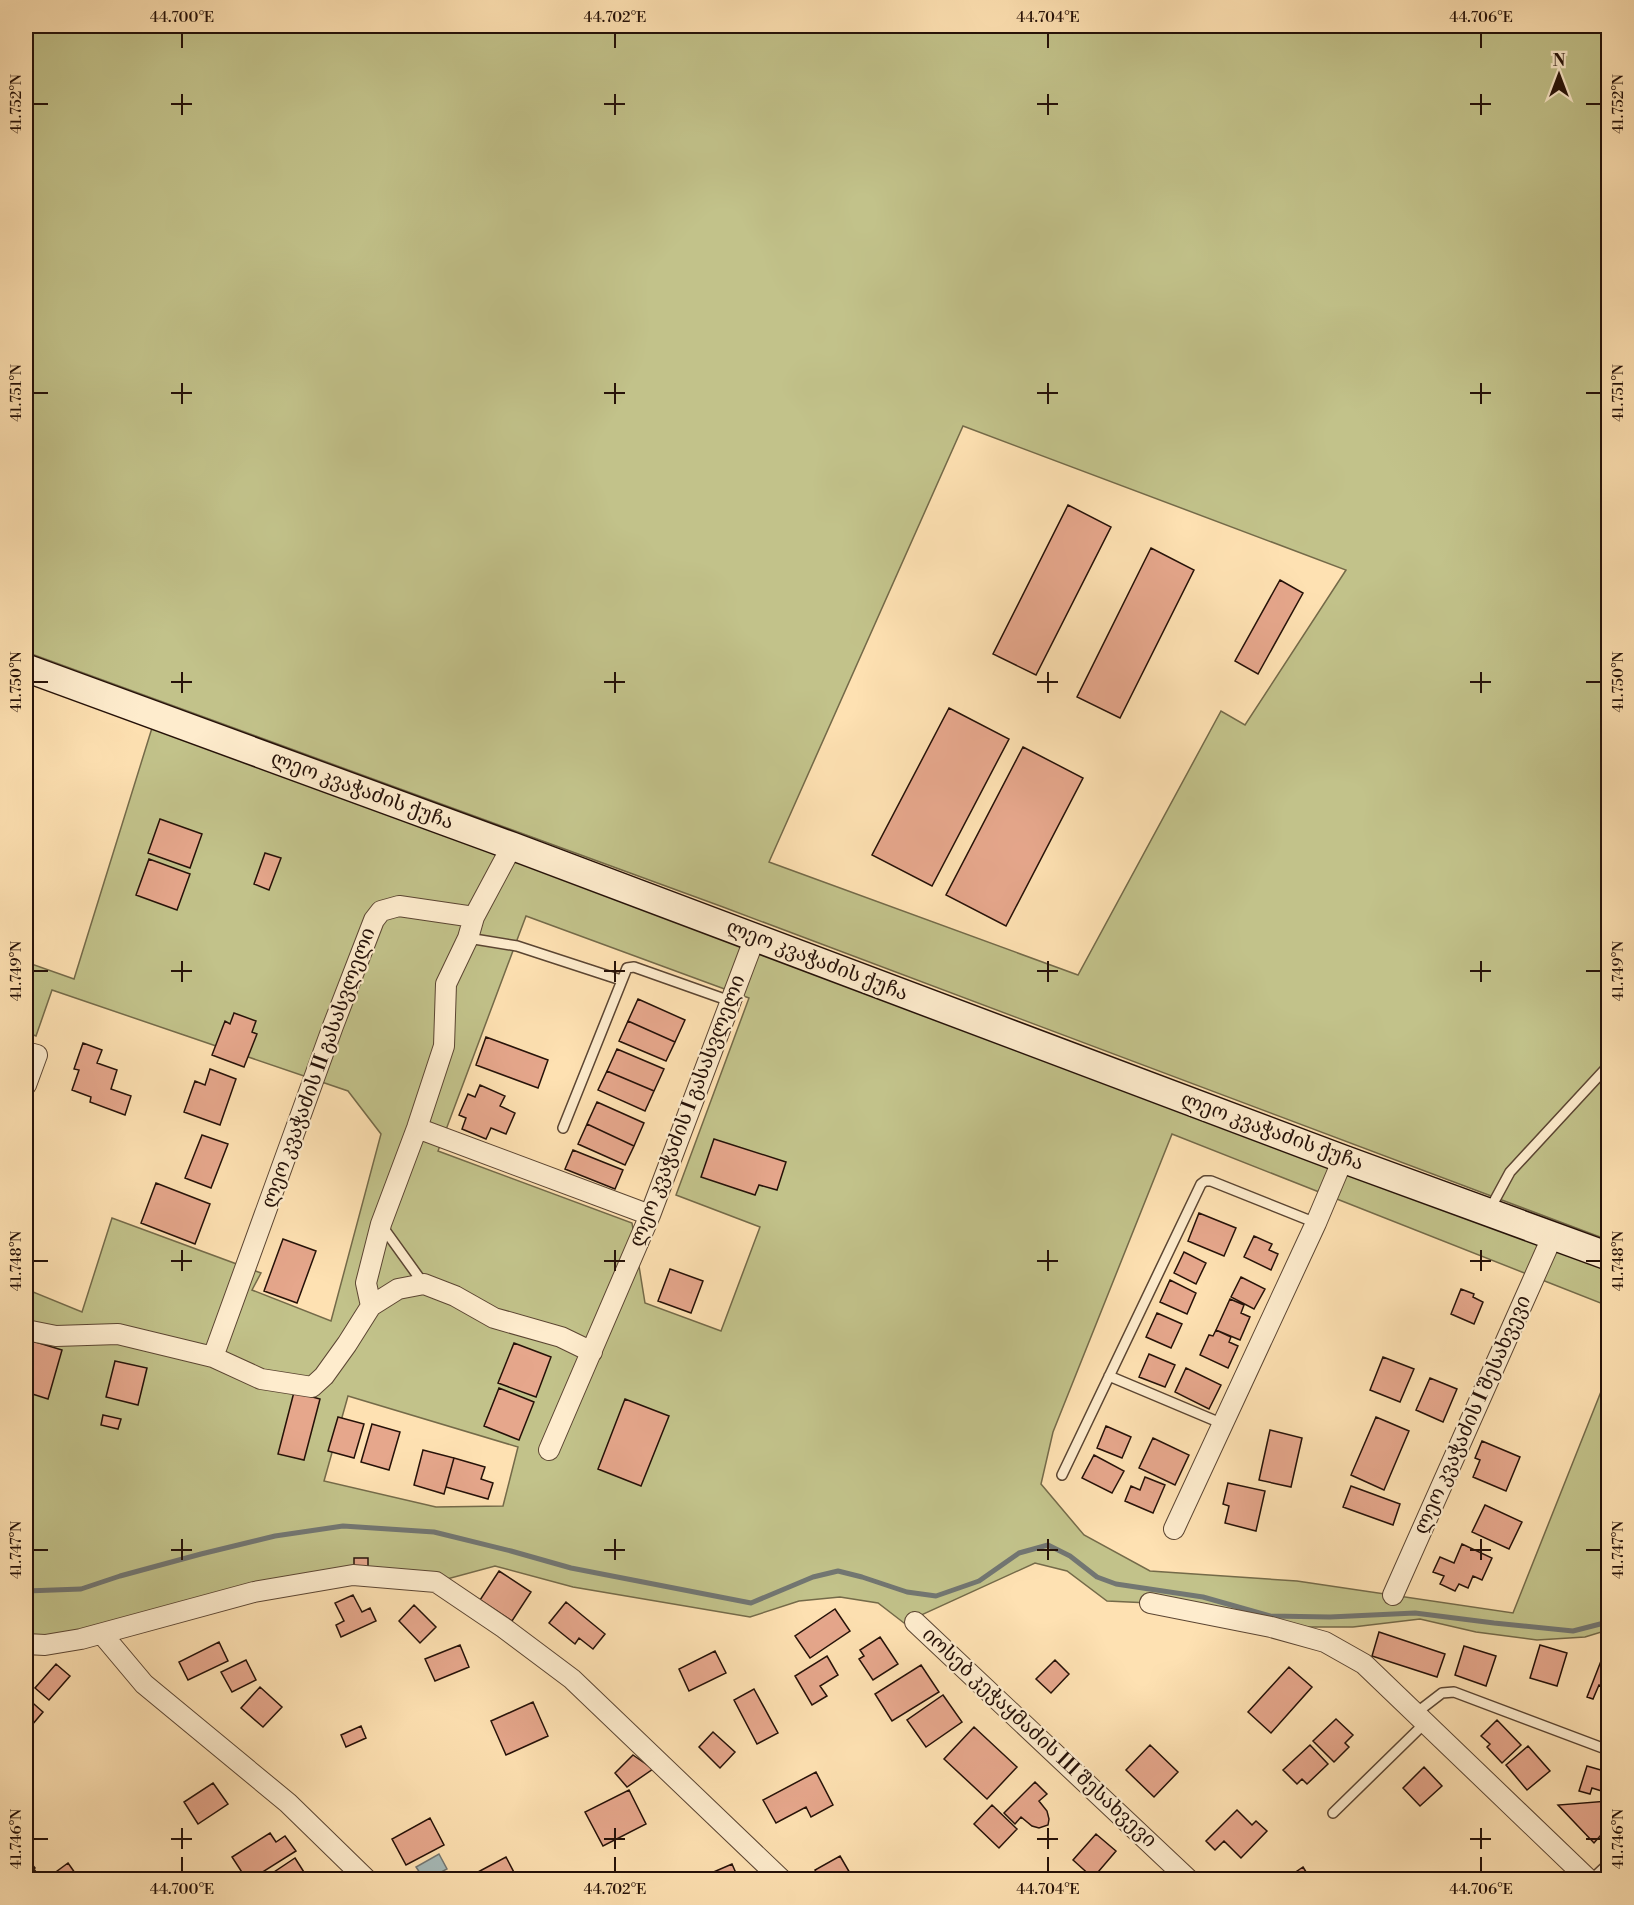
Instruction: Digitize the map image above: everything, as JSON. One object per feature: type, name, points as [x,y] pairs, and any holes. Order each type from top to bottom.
[{"type":"main road","name":"ლეო კვაჭაძის ქუჩა","points":[[26,668],[512,846],[1608,1256]]},
{"type":"street","points":[[371,1306],[366,1282],[381,1224],[417,1128],[444,1046],[446,984],[468,938],[474,917],[512,846]]},
{"type":"street","name":"ლეო კვაჭაძის II გასასვლელი","points":[[213,1357],[329,1035],[374,920],[381,911],[399,906],[474,917]]},
{"type":"street","name":"ლეო კვაჭაძის I გასასვლელი","points":[[549,1450],[650,1215],[755,937]]},
{"type":"street","points":[[26,1052],[37,1055],[26,1085]]},
{"type":"street","points":[[417,1128],[650,1215]]},
{"type":"street","points":[[1174,1529],[1316,1223],[1343,1158]]},
{"type":"street","name":"ლეო კვაჭაძის I შესახვევი","points":[[1393,1595],[1552,1235]]},
{"type":"street","points":[[26,1330],[56,1336],[118,1334],[213,1357],[261,1378],[312,1387],[324,1376],[371,1306],[398,1290],[424,1284],[455,1296],[494,1318],[561,1338],[592,1352]]},
{"type":"street","points":[[26,1644],[45,1645],[81,1639],[254,1593],[353,1575],[436,1582],[504,1628],[572,1679],[782,1880]]},
{"type":"street","points":[[1150,1603],[1271,1627],[1325,1642],[1364,1664],[1590,1880]]},
{"type":"street","name":"იოსებ კეჭაყმაძის III შესახვევი","points":[[915,1622],[1189,1880]]},
{"type":"street","points":[[102,1634],[144,1684],[288,1803],[367,1880]]},
{"type":"lane","points":[[468,938],[517,946],[621,980]]},
{"type":"lane","points":[[563,1128],[627,968],[634,967],[730,1001]]},
{"type":"lane","points":[[1488,1211],[1510,1172],[1608,1066]]},
{"type":"lane","points":[[1062,1474],[1200,1184],[1211,1181],[1316,1223]]},
{"type":"lane","points":[[381,1224],[424,1284]]},
{"type":"lane","points":[[1109,1376],[1223,1424]]},
{"type":"lane","points":[[1333,1813],[1442,1692],[1454,1692],[1608,1750]]},
{"type":"lane","points":[[1590,1880],[1608,1864]]},
{"type":"green space","points":[[26,26],[1608,26],[1608,1240],[723,907],[26,652]],"holes":[[[963,426],[1346,570],[1245,725],[1221,711],[1078,975],[769,862]]]},
{"type":"green space","points":[[152,728],[1343,1164],[1608,1269],[1608,1306],[1172,1134],[1053,1432],[1041,1484],[1084,1535],[1150,1571],[1297,1581],[1513,1613],[1608,1374],[1608,1630],[1585,1637],[1537,1640],[1476,1632],[1420,1619],[1353,1627],[1271,1627],[1150,1603],[1107,1601],[1067,1571],[1035,1563],[904,1623],[878,1603],[840,1597],[799,1601],[750,1617],[573,1587],[495,1566],[436,1582],[353,1575],[26,1644],[26,1289],[82,1312],[112,1218],[261,1273],[252,1290],[331,1321],[381,1134],[348,1091],[52,990],[36,1036],[26,1032],[26,962],[74,979]],"holes":[[[526,916],[749,998],[676,1195],[760,1227],[721,1331],[645,1303],[632,1223],[438,1151]],[[348,1396],[518,1447],[503,1506],[436,1507],[324,1481]]]},
{"type":"shaded area","points":[[439,1854],[447,1869],[424,1879],[416,1867]]},
{"type":"building","points":[[1068,505],[1111,527],[1036,675],[993,654]]},
{"type":"building","points":[[1151,548],[1194,570],[1120,718],[1077,697]]},
{"type":"building","points":[[1280,580],[1303,593],[1258,674],[1235,661]]},
{"type":"building","points":[[949,708],[1009,739],[932,886],[872,855]]},
{"type":"building","points":[[1023,747],[1083,778],[1006,926],[946,895]]},
{"type":"building","points":[[160,819],[202,834],[190,868],[148,853]]},
{"type":"building","points":[[265,853],[281,858],[269,890],[254,884]]},
{"type":"building","points":[[149,859],[190,874],[177,910],[136,895]]},
{"type":"building","points":[[638,999],[685,1020],[675,1042],[628,1021]]},
{"type":"building","points":[[234,1013],[256,1021],[252,1032],[257,1034],[244,1067],[212,1055],[225,1021],[230,1024]]},
{"type":"building","points":[[628,1021],[675,1042],[666,1061],[619,1041]]},
{"type":"building","points":[[486,1037],[548,1060],[538,1088],[476,1065]]},
{"type":"building","points":[[83,1043],[102,1050],[97,1063],[117,1070],[111,1089],[131,1096],[125,1115],[90,1102],[91,1097],[72,1090],[79,1070],[74,1069]]},
{"type":"building","points":[[617,1049],[664,1069],[654,1091],[607,1071]]},
{"type":"building","points":[[210,1069],[236,1079],[220,1125],[184,1112],[195,1081],[205,1085]]},
{"type":"building","points":[[607,1071],[654,1091],[645,1111],[598,1090]]},
{"type":"building","points":[[480,1085],[505,1096],[500,1106],[515,1113],[506,1134],[491,1128],[486,1139],[462,1129],[466,1118],[459,1115],[468,1094],[475,1097]]},
{"type":"building","points":[[597,1102],[644,1123],[634,1146],[587,1124]]},
{"type":"building","points":[[587,1124],[634,1146],[625,1165],[578,1144]]},
{"type":"building","points":[[202,1135],[228,1144],[211,1188],[185,1178]]},
{"type":"building","points":[[714,1139],[786,1162],[777,1190],[759,1185],[755,1195],[701,1177]]},
{"type":"building","points":[[573,1150],[623,1170],[615,1189],[565,1169]]},
{"type":"building","points":[[156,1183],[210,1204],[195,1244],[141,1223]]},
{"type":"building","points":[[1199,1213],[1236,1228],[1224,1256],[1188,1241]]},
{"type":"building","points":[[1254,1236],[1272,1244],[1269,1250],[1278,1254],[1271,1270],[1244,1257]]},
{"type":"building","points":[[283,1239],[316,1251],[297,1303],[264,1291]]},
{"type":"building","points":[[1184,1252],[1206,1263],[1196,1284],[1174,1273]]},
{"type":"building","points":[[670,1269],[703,1281],[691,1313],[658,1301]]},
{"type":"building","points":[[1241,1277],[1265,1289],[1254,1309],[1231,1297]]},
{"type":"building","points":[[1170,1280],[1196,1293],[1187,1314],[1160,1302]]},
{"type":"building","points":[[1461,1289],[1474,1294],[1473,1297],[1483,1302],[1474,1324],[1451,1314]]},
{"type":"building","points":[[1230,1299],[1244,1305],[1241,1313],[1250,1317],[1240,1340],[1216,1330]]},
{"type":"building","points":[[1157,1313],[1182,1324],[1171,1348],[1146,1337]]},
{"type":"building","points":[[1216,1330],[1231,1337],[1229,1342],[1238,1346],[1228,1368],[1200,1355],[1209,1335],[1213,1336]]},
{"type":"building","points":[[29,1340],[62,1350],[48,1399],[26,1392],[26,1350]]},
{"type":"building","points":[[514,1343],[551,1357],[536,1397],[498,1383]]},
{"type":"building","points":[[1149,1354],[1175,1365],[1165,1387],[1139,1377]]},
{"type":"building","points":[[1383,1357],[1414,1369],[1400,1402],[1370,1390]]},
{"type":"building","points":[[115,1361],[147,1368],[138,1405],[106,1397]]},
{"type":"building","points":[[1186,1368],[1221,1385],[1209,1409],[1175,1392]]},
{"type":"building","points":[[1430,1378],[1457,1389],[1443,1422],[1416,1410]]},
{"type":"building","points":[[499,1388],[534,1402],[519,1440],[484,1426]]},
{"type":"building","points":[[294,1392],[320,1399],[304,1460],[278,1454]]},
{"type":"building","points":[[625,1399],[669,1416],[641,1486],[598,1469]]},
{"type":"building","points":[[103,1415],[121,1419],[118,1429],[101,1425]]},
{"type":"building","points":[[338,1417],[364,1424],[354,1458],[328,1451]]},
{"type":"building","points":[[1376,1417],[1409,1431],[1384,1490],[1351,1475]]},
{"type":"building","points":[[372,1424],[400,1432],[389,1470],[361,1462]]},
{"type":"building","points":[[1106,1426],[1131,1437],[1122,1458],[1097,1448]]},
{"type":"building","points":[[1270,1430],[1302,1438],[1291,1487],[1259,1480]]},
{"type":"building","points":[[1153,1438],[1189,1455],[1175,1485],[1139,1468]]},
{"type":"building","points":[[1482,1441],[1520,1457],[1506,1491],[1473,1477],[1480,1460],[1475,1458]]},
{"type":"building","points":[[423,1450],[454,1458],[444,1494],[414,1485]]},
{"type":"building","points":[[1094,1455],[1124,1471],[1112,1493],[1082,1478]]},
{"type":"building","points":[[454,1458],[485,1467],[481,1479],[493,1483],[488,1499],[446,1487]]},
{"type":"building","points":[[1145,1477],[1165,1485],[1153,1513],[1125,1501],[1131,1486],[1140,1490]]},
{"type":"building","points":[[1228,1483],[1265,1491],[1256,1531],[1225,1523],[1229,1506],[1223,1504]]},
{"type":"building","points":[[1351,1486],[1400,1504],[1393,1525],[1343,1507]]},
{"type":"building","points":[[1485,1505],[1522,1522],[1509,1549],[1472,1532]]},
{"type":"building","points":[[1462,1544],[1492,1558],[1482,1580],[1473,1576],[1468,1588],[1459,1584],[1455,1591],[1440,1584],[1444,1576],[1433,1572],[1440,1557],[1454,1563]]},
{"type":"building","points":[[354,1558],[368,1558],[368,1568],[354,1568]]},
{"type":"building","points":[[499,1571],[531,1592],[512,1621],[480,1600]]},
{"type":"building","points":[[353,1595],[362,1612],[370,1608],[376,1621],[341,1637],[336,1625],[344,1621],[335,1603]]},
{"type":"building","points":[[566,1602],[605,1634],[593,1649],[579,1638],[575,1644],[549,1623]]},
{"type":"building","points":[[414,1605],[436,1627],[420,1643],[399,1621]]},
{"type":"building","points":[[835,1609],[850,1631],[810,1658],[795,1636]]},
{"type":"building","points":[[1379,1632],[1445,1654],[1437,1677],[1372,1656]]},
{"type":"building","points":[[880,1637],[898,1664],[873,1680],[859,1659],[864,1656],[860,1650]]},
{"type":"building","points":[[219,1642],[228,1661],[188,1680],[179,1662]]},
{"type":"building","points":[[1608,1643],[1608,1689],[1599,1685],[1593,1699],[1587,1697]]},
{"type":"building","points":[[460,1645],[469,1667],[435,1681],[425,1659]]},
{"type":"building","points":[[1540,1645],[1567,1653],[1557,1686],[1530,1678]]},
{"type":"building","points":[[1464,1646],[1496,1656],[1486,1686],[1455,1675]]},
{"type":"building","points":[[715,1651],[726,1673],[689,1691],[679,1669]]},
{"type":"building","points":[[827,1656],[838,1675],[820,1686],[827,1696],[812,1705],[795,1676]]},
{"type":"building","points":[[246,1660],[256,1680],[232,1692],[221,1672]]},
{"type":"building","points":[[1055,1660],[1069,1674],[1051,1693],[1036,1679]]},
{"type":"building","points":[[56,1664],[70,1676],[49,1700],[35,1688]]},
{"type":"building","points":[[921,1665],[939,1692],[892,1721],[875,1694]]},
{"type":"building","points":[[1289,1667],[1312,1687],[1271,1733],[1248,1712]]},
{"type":"building","points":[[260,1687],[282,1707],[263,1727],[241,1708]]},
{"type":"building","points":[[754,1689],[778,1733],[757,1744],[734,1700]]},
{"type":"building","points":[[943,1695],[962,1722],[926,1747],[907,1720]]},
{"type":"building","points":[[26,1697],[43,1712],[26,1732]]},
{"type":"building","points":[[533,1702],[548,1736],[506,1755],[491,1721]]},
{"type":"building","points":[[1336,1719],[1353,1735],[1345,1743],[1349,1747],[1334,1762],[1313,1741]]},
{"type":"building","points":[[1497,1720],[1521,1745],[1502,1763],[1487,1747],[1490,1744],[1481,1736]]},
{"type":"building","points":[[361,1726],[366,1738],[346,1747],[341,1735]]},
{"type":"building","points":[[974,1727],[1017,1767],[987,1799],[944,1759]]},
{"type":"building","points":[[713,1732],[735,1752],[720,1768],[699,1747]]},
{"type":"building","points":[[1150,1745],[1178,1772],[1154,1797],[1126,1770]]},
{"type":"building","points":[[1310,1745],[1328,1764],[1307,1784],[1302,1779],[1297,1784],[1283,1770]]},
{"type":"building","points":[[1528,1746],[1550,1771],[1527,1790],[1506,1765]]},
{"type":"building","points":[[633,1755],[653,1769],[627,1787],[615,1773]]},
{"type":"building","points":[[1587,1766],[1608,1772],[1608,1793],[1592,1788],[1590,1794],[1579,1791]]},
{"type":"building","points":[[1424,1767],[1442,1786],[1420,1806],[1403,1788]]},
{"type":"building","points":[[816,1772],[833,1805],[811,1817],[806,1807],[776,1823],[763,1800]]},
{"type":"building","points":[[1035,1782],[1047,1794],[1039,1801],[1047,1811],[1048,1825],[1039,1828],[1032,1826],[1021,1817],[1015,1824],[1004,1813]]},
{"type":"building","points":[[213,1783],[228,1804],[198,1824],[184,1802]]},
{"type":"building","points":[[629,1790],[646,1824],[603,1846],[585,1812]]},
{"type":"building","points":[[1608,1801],[1608,1827],[1594,1843],[1558,1805]]},
{"type":"building","points":[[992,1805],[1017,1829],[999,1848],[974,1824]]},
{"type":"building","points":[[1237,1810],[1252,1825],[1256,1821],[1267,1831],[1241,1858],[1224,1841],[1215,1850],[1206,1841]]},
{"type":"building","points":[[430,1818],[444,1845],[406,1865],[392,1839]]},
{"type":"building","points":[[270,1833],[276,1842],[285,1836],[296,1851],[247,1880],[232,1857]]},
{"type":"building","points":[[1096,1834],[1116,1851],[1093,1878],[1073,1860]]},
{"type":"building","points":[[840,1856],[854,1880],[821,1880],[815,1870]]},
{"type":"building","points":[[26,1857],[35,1868],[41,1880],[26,1880]]},
{"type":"building","points":[[506,1857],[518,1880],[463,1880]]},
{"type":"building","points":[[295,1858],[309,1880],[262,1880]]},
{"type":"building","points":[[68,1863],[80,1880],[45,1880]]},
{"type":"building","points":[[732,1864],[739,1880],[695,1880]]},
{"type":"building","points":[[1303,1867],[1311,1880],[1284,1880]]},
{"type":"waterway","points":[[26,1591],[81,1589],[120,1576],[275,1536],[343,1526],[434,1532],[571,1568],[751,1603],[813,1577],[838,1571],[907,1592],[936,1596],[979,1581],[1019,1553],[1048,1545],[1070,1556],[1097,1577],[1116,1584],[1203,1597],[1270,1616],[1330,1617],[1415,1613],[1573,1631],[1608,1622]]}]
